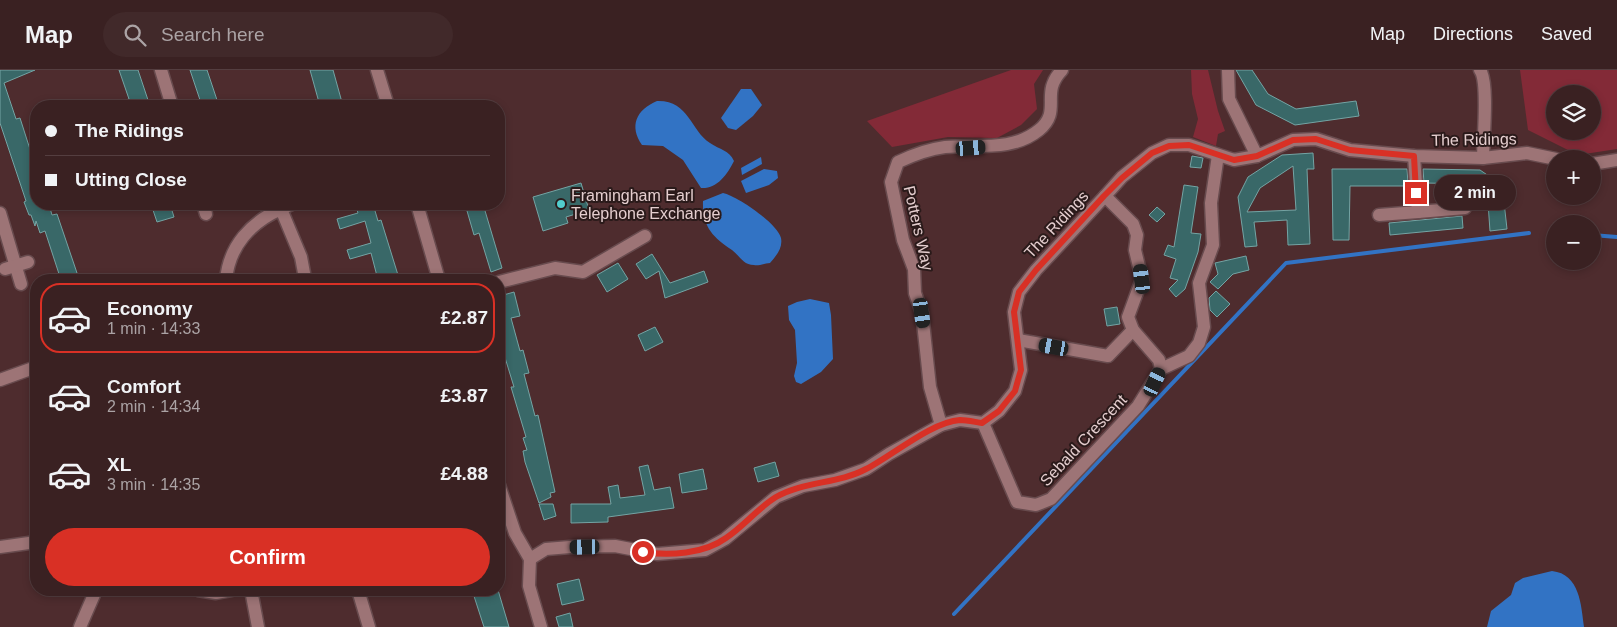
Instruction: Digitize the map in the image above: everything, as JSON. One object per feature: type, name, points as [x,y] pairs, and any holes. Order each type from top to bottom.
[{"type":"street","points":[[161,70],[170,100]]},
{"type":"street","points":[[377,70],[386,100]]},
{"type":"street","name":"Potters Way","points":[[941,425],[930,387],[922,313],[915,293],[914,269],[903,240],[891,182],[893,175],[898,162],[918,152],[946,147],[971,148],[1018,142],[1038,131],[1049,119],[1052,109],[1049,95],[1052,80],[1062,70]]},
{"type":"street","points":[[1228,70],[1229,99],[1257,156]]},
{"type":"street","points":[[1480,70],[1484,75],[1483,158]]},
{"type":"street","name":"The Ridings","points":[[982,423],[999,411],[1015,391],[1021,370],[1014,312],[1019,292],[1036,270],[1104,196],[1152,153],[1169,146],[1189,145],[1234,160],[1257,156],[1293,140],[1316,139],[1350,150],[1414,156],[1483,158],[1527,153],[1546,157]]},
{"type":"street","points":[[1104,196],[1133,224],[1137,235],[1135,250],[1142,279],[1128,317],[1133,330],[1159,360],[1161,369],[1189,356],[1199,343],[1204,327],[1199,283],[1213,245],[1211,203],[1218,155]]},
{"type":"street","points":[[1414,156],[1418,212]]},
{"type":"street","points":[[1601,163],[1617,160]]},
{"type":"street","points":[[1379,215],[1465,208]]},
{"type":"street","points":[[228,274],[233,253],[243,236],[255,224],[279,210]]},
{"type":"street","points":[[287,210],[304,273]]},
{"type":"street","points":[[419,210],[436,274]]},
{"type":"street","points":[[0,214],[21,284]]},
{"type":"street","points":[[505,280],[555,268],[582,272],[645,236]]},
{"type":"street","points":[[1018,340],[1108,356],[1133,330]]},
{"type":"street","points":[[0,380],[30,369]]},
{"type":"street","name":"Sebald Crescent","points":[[982,423],[1017,502],[1036,505],[1051,499],[1138,406],[1161,369]]},
{"type":"street","points":[[530,559],[546,549],[570,547],[615,546],[657,554],[705,550],[725,539],[776,497],[803,486],[835,480],[866,469],[941,425],[960,420],[982,423]]},
{"type":"street","points":[[505,503],[515,534],[530,559],[529,586],[541,627]]},
{"type":"street","points":[[0,548],[30,543]]},
{"type":"street","points":[[80,627],[93,596]]},
{"type":"street","points":[[252,596],[258,627]]},
{"type":"street","points":[[360,596],[370,627]]},
{"type":"shaded area","points":[[1011,70],[1043,70],[1034,84],[1037,109],[1021,125],[997,138],[948,137],[892,147],[867,121]]},
{"type":"shaded area","points":[[1191,70],[1208,70],[1225,131],[1218,134],[1216,146],[1193,137],[1198,119],[1192,94]]},
{"type":"shaded area","points":[[1520,70],[1617,70],[1617,149],[1601,151],[1568,150],[1548,140],[1601,140],[1601,85],[1546,85],[1546,139],[1528,130]]},
{"type":"water","points":[[741,89],[751,89],[762,105],[753,116],[736,130],[728,128],[721,118]]},
{"type":"water","points":[[657,101],[668,102],[683,110],[703,137],[732,157],[734,161],[725,176],[717,184],[701,188],[683,160],[663,146],[642,145],[636,131],[637,119],[644,109]]},
{"type":"water","points":[[761,157],[762,164],[742,175],[741,168]]},
{"type":"water","points":[[764,169],[777,171],[778,178],[769,185],[746,193],[741,181]]},
{"type":"water","points":[[723,193],[756,211],[778,232],[781,238],[781,245],[777,255],[770,263],[747,264],[714,236],[704,218],[703,201]]},
{"type":"water","points":[[810,299],[829,303],[833,359],[821,372],[801,384],[796,382],[794,376],[797,363],[795,330],[789,320],[788,306]]},
{"type":"water","points":[[1552,571],[1561,573],[1574,584],[1580,600],[1584,627],[1487,627],[1491,611],[1511,595],[1515,583],[1523,578]]},
{"type":"building","points":[[0,70],[35,70],[4,83],[16,119],[20,118],[30,149],[30,210],[51,210],[52,215],[57,214],[77,273],[59,274],[45,231],[40,233],[36,221],[35,226],[31,215],[29,215],[0,123]]},
{"type":"building","points":[[119,70],[138,70],[148,100],[126,100],[129,99]]},
{"type":"building","points":[[190,70],[207,70],[217,100],[200,100]]},
{"type":"building","points":[[310,70],[333,70],[341,100],[318,100]]},
{"type":"building","points":[[1236,70],[1252,70],[1268,94],[1296,109],[1356,101],[1359,116],[1295,125],[1256,105]]},
{"type":"building","points":[[1313,153],[1314,169],[1307,169],[1310,244],[1288,245],[1287,220],[1254,222],[1257,246],[1245,247],[1238,197],[1248,177],[1282,155]],"holes":[[[1293,166],[1296,210],[1247,212],[1260,188]]]},
{"type":"building","points":[[1192,156],[1203,158],[1201,168],[1190,167]]},
{"type":"building","points":[[1332,169],[1407,169],[1408,183],[1407,186],[1350,186],[1349,240],[1333,240]]},
{"type":"building","points":[[1423,169],[1480,170],[1499,183],[1506,202],[1480,184],[1424,183]]},
{"type":"building","name":"Framingham Earl Telephone Exchange","points":[[581,183],[589,210],[566,217],[568,223],[543,231],[533,197]]},
{"type":"building","points":[[1184,185],[1198,187],[1191,233],[1201,234],[1198,252],[1185,289],[1176,297],[1169,289],[1178,280],[1170,278],[1176,259],[1164,255],[1168,245],[1174,247]]},
{"type":"building","points":[[1504,202],[1507,229],[1490,231],[1488,203]]},
{"type":"building","points":[[1157,207],[1165,214],[1157,222],[1149,215]]},
{"type":"building","points":[[153,210],[172,210],[174,217],[157,222]]},
{"type":"building","points":[[357,210],[375,210],[378,221],[381,220],[398,274],[376,274],[371,253],[350,259],[347,250],[371,243],[365,221],[340,229],[337,219],[358,213]]},
{"type":"building","points":[[467,210],[485,210],[502,268],[491,272],[479,233],[474,235]]},
{"type":"building","points":[[1462,216],[1463,228],[1390,235],[1389,223]]},
{"type":"building","points":[[652,254],[670,283],[704,271],[708,282],[665,298],[659,271],[646,279],[636,264]]},
{"type":"building","points":[[1246,256],[1249,270],[1233,274],[1218,289],[1210,282],[1218,274],[1215,263]]},
{"type":"building","points":[[618,263],[628,279],[607,292],[597,275]]},
{"type":"building","points":[[1216,291],[1230,304],[1217,317],[1210,310],[1209,298]]},
{"type":"building","points":[[514,292],[520,316],[511,318],[520,351],[523,350],[529,373],[524,374],[535,416],[538,415],[555,492],[550,493],[551,497],[539,503],[525,462],[523,451],[527,450],[523,438],[526,437],[511,387],[514,387],[505,358],[505,295]]},
{"type":"building","points":[[1117,307],[1120,324],[1107,326],[1104,309]]},
{"type":"building","points":[[655,327],[663,342],[645,351],[638,335]]},
{"type":"building","points":[[775,462],[779,476],[758,482],[754,468]]},
{"type":"building","points":[[648,465],[654,490],[670,487],[674,508],[608,517],[608,522],[571,523],[571,504],[611,504],[608,487],[618,485],[620,498],[645,495],[639,467]]},
{"type":"building","points":[[703,469],[707,489],[682,493],[679,474]]},
{"type":"building","points":[[539,504],[553,504],[556,516],[544,520]]},
{"type":"building","points":[[579,579],[584,600],[562,605],[557,584]]},
{"type":"building","points":[[474,596],[500,596],[509,627],[484,627]]},
{"type":"building","points":[[570,613],[573,627],[559,627],[556,617]]},
{"type":"waterway","points":[[954,614],[1286,263],[1529,233]]},
{"type":"waterway","points":[[1601,236],[1617,237]]},
{"type":"place","name":"Framingham Earl Telephone Exchange","points":[[561,204]]},
{"type":"route","points":[[643,552],[657,554],[705,550],[725,539],[776,497],[803,486],[835,480],[866,469],[941,425],[960,420],[982,423],[999,411],[1015,391],[1021,370],[1014,312],[1019,292],[1036,270],[1104,196],[1152,153],[1169,146],[1189,145],[1234,160],[1246,159],[1293,140],[1316,139],[1350,150],[1414,156],[1416,193]]}]
